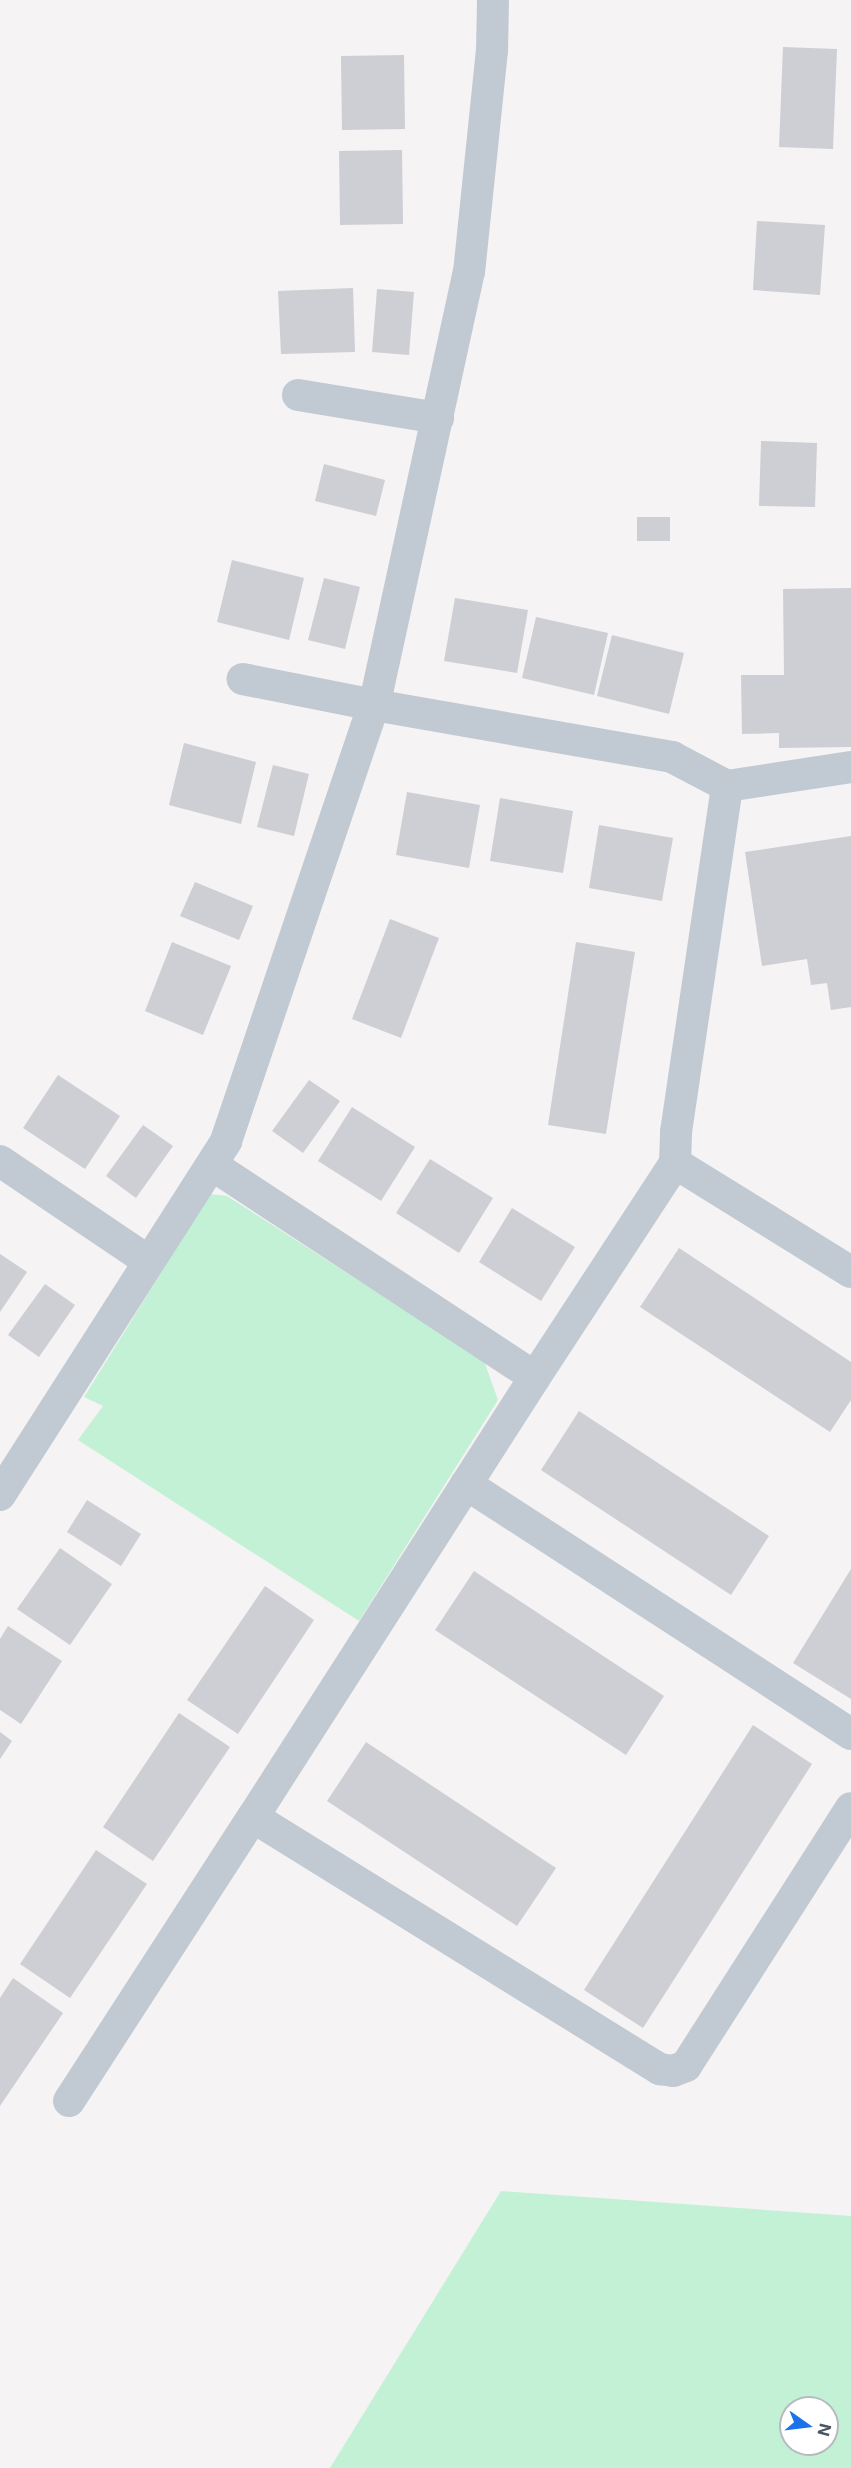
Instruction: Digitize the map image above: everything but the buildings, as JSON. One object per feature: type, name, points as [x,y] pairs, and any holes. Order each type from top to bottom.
[{"type":"street","points":[[0,1495],[147,1260],[212,1165],[234,1118],[374,705],[438,418],[474,240],[492,50],[493,0]]},
{"type":"street","points":[[297,395],[438,418]]},
{"type":"street","points":[[243,679],[374,705],[672,758],[727,786],[851,767]]},
{"type":"street","points":[[69,2101],[675,1163],[676,1132],[727,786]]},
{"type":"street","points":[[0,1161],[147,1260]]},
{"type":"street","points":[[675,1163],[851,1272]]},
{"type":"street","points":[[212,1165],[535,1377]]},
{"type":"street","points":[[466,1484],[851,1734]]},
{"type":"street","points":[[252,1817],[660,2069],[673,2071],[686,2066],[851,1808]]},
{"type":"green space","points":[[210,1194],[227,1196],[484,1361],[498,1400],[359,1621],[78,1440],[103,1406],[84,1397]]},
{"type":"green space","points":[[501,2191],[851,2216],[851,2468],[330,2468]]}]
